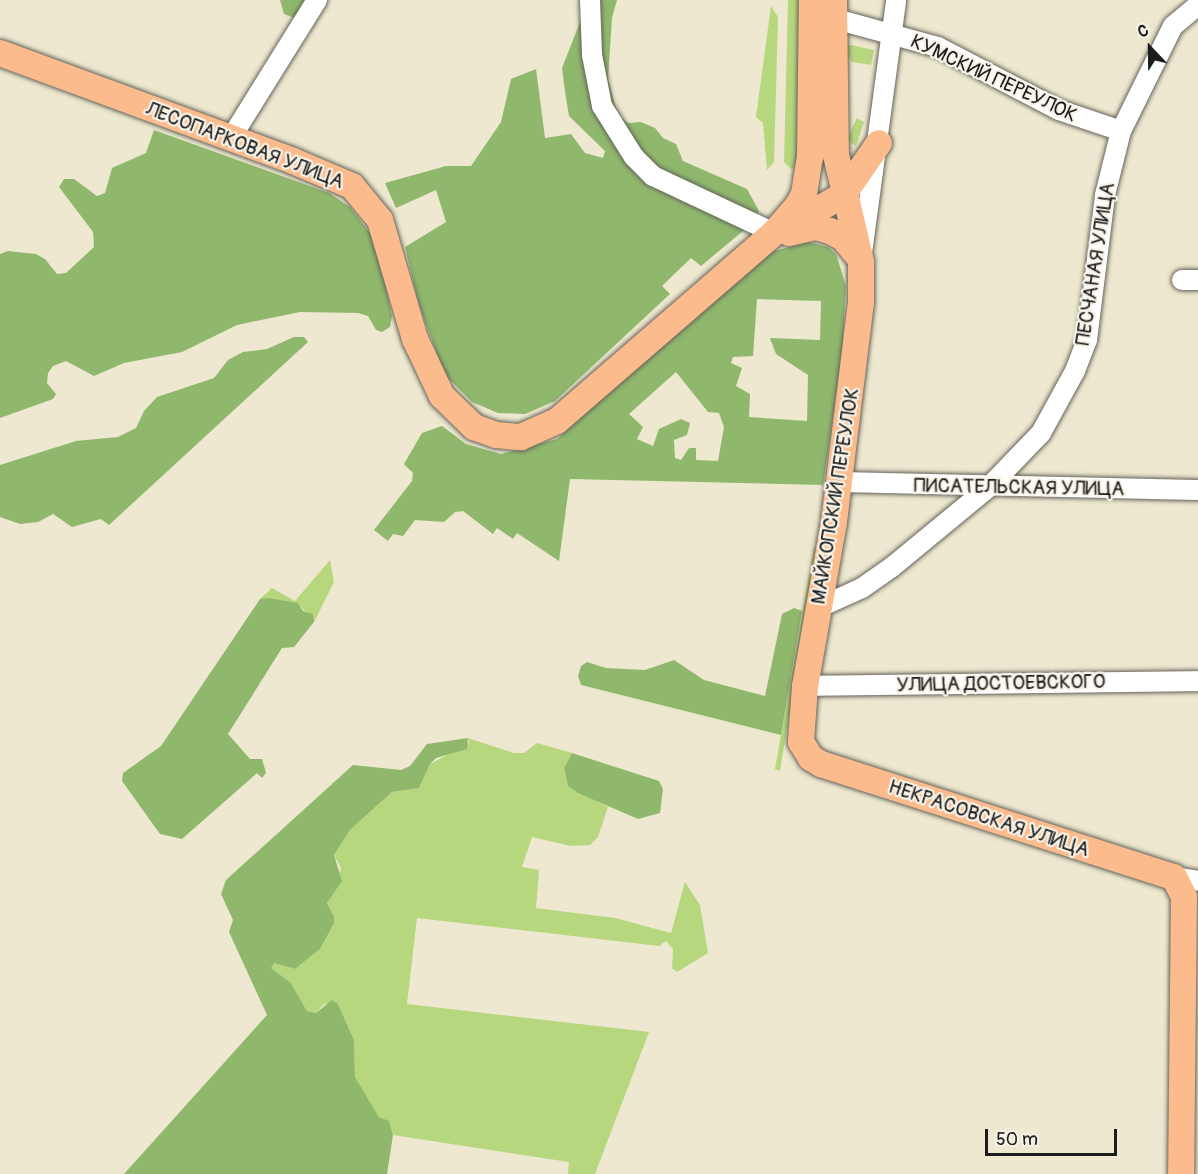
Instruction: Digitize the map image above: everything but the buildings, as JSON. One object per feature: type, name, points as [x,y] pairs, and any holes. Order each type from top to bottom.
[{"type":"main road","points":[[774,233],[804,194],[810,158],[812,0]]},
{"type":"main road","name":"МАЙКОПСКИЙ ПЕРЕУЛОК","points":[[799,730],[839,482],[860,326],[861,261],[838,169],[833,9]]},
{"type":"main road","name":"ЛЕСОПАРКОВАЯ УЛИЦА","points":[[0,53],[341,181],[369,201],[385,230],[412,332],[435,384],[468,423],[496,435],[521,437],[557,420],[774,233]]},
{"type":"main road","points":[[810,158],[819,168],[838,169],[879,143]]},
{"type":"main road","points":[[774,233],[843,195],[879,143]]},
{"type":"main road","points":[[774,233],[815,227],[830,231],[848,242],[861,261]]},
{"type":"main road","name":"НЕКРАСОВСКАЯ УЛИЦА","points":[[799,730],[804,750],[821,764],[1186,879]]},
{"type":"main road","points":[[1181,1174],[1190,1080],[1184,897],[1186,879]]},
{"type":"street","points":[[231,138],[317,0]]},
{"type":"street","points":[[590,0],[592,55],[602,106],[634,157],[653,176],[774,233]]},
{"type":"street","name":"МАЙКОПСКИЙ ПЕРЕУЛОК","points":[[861,261],[879,143],[896,0]]},
{"type":"street","name":"ПЕСЧАНАЯ УЛИЦА","points":[[818,608],[862,588],[892,567],[989,487],[1041,433],[1075,371],[1087,340],[1105,195],[1120,131],[1173,26],[1198,5]]},
{"type":"street","name":"КУМСКИЙ ПЕРЕУЛОК","points":[[833,9],[891,32],[938,47],[1059,110],[1120,131]]},
{"type":"street","name":"ПИСАТЕЛЬСКАЯ УЛИЦА","points":[[839,482],[1198,490]]},
{"type":"street","name":"УЛИЦА ДОСТОЕВСКОГО","points":[[805,686],[1198,681]]},
{"type":"green space","points":[[280,0],[313,0],[298,19],[284,14]]},
{"type":"green space","points":[[583,0],[617,0],[612,18],[608,79],[618,115],[628,123],[641,122],[655,128],[663,138],[676,144],[683,161],[747,189],[759,211],[755,221],[701,266],[691,258],[662,286],[670,294],[555,401],[525,414],[498,413],[472,402],[445,375],[419,305],[405,247],[446,222],[436,190],[396,208],[385,183],[446,166],[471,166],[501,122],[511,79],[536,69],[545,138],[571,134],[585,153],[603,158],[605,151],[569,116],[565,92],[562,68],[584,12]]},
{"type":"green space","points":[[788,0],[801,0],[800,149],[796,167],[791,169],[784,162]]},
{"type":"green space","points":[[771,6],[778,17],[774,162],[767,170],[763,123],[756,117]]},
{"type":"green space","points":[[847,46],[874,50],[871,65],[852,62],[847,54]]},
{"type":"green space","points":[[857,118],[864,122],[856,146],[849,142],[849,135]]},
{"type":"green space","points":[[154,130],[329,193],[350,207],[373,237],[380,257],[392,316],[390,327],[382,332],[376,330],[368,316],[358,313],[300,312],[237,325],[182,352],[124,363],[94,376],[66,361],[53,366],[48,373],[47,383],[56,394],[53,399],[0,418],[0,254],[8,251],[36,254],[45,259],[57,274],[66,273],[94,247],[93,232],[59,187],[64,179],[74,179],[97,196],[105,193],[112,168],[146,153]]},
{"type":"green space","points":[[809,242],[828,247],[836,254],[846,286],[842,357],[823,485],[570,479],[559,561],[517,533],[513,539],[497,528],[493,534],[463,511],[455,512],[444,522],[415,520],[403,536],[393,534],[388,541],[374,530],[412,481],[413,473],[404,464],[422,433],[442,426],[466,444],[501,454],[557,439],[758,255]],"holes":[[[757,299],[821,301],[820,340],[770,338],[776,354],[808,375],[807,421],[749,417],[750,394],[736,386],[742,368],[731,363],[733,357],[753,356]],[[676,372],[708,412],[719,413],[724,427],[718,461],[696,460],[696,448],[689,448],[681,460],[675,458],[674,440],[687,435],[690,423],[681,419],[659,429],[653,446],[637,439],[643,427],[629,414]]]},
{"type":"green space","points":[[294,337],[304,337],[308,342],[109,525],[101,519],[72,527],[53,514],[38,522],[20,524],[0,517],[0,465],[76,441],[118,437],[136,428],[144,411],[157,397],[214,378],[228,360],[243,352],[267,349]]},
{"type":"green space","points":[[814,547],[816,550],[780,771],[775,769]]},
{"type":"green space","points":[[330,560],[334,582],[314,622],[298,603],[260,599],[272,588],[295,601]]},
{"type":"green space","points":[[268,598],[298,603],[303,611],[313,614],[314,622],[294,647],[282,648],[228,734],[250,759],[262,759],[266,773],[262,778],[257,773],[182,839],[160,834],[122,781],[123,773],[161,746],[260,599]]},
{"type":"green space","points":[[794,608],[802,611],[781,735],[581,685],[578,676],[581,666],[587,662],[606,668],[645,670],[674,660],[704,680],[765,696],[782,614]]},
{"type":"green space","points":[[468,738],[514,753],[524,753],[537,743],[572,753],[564,768],[568,786],[608,807],[598,837],[590,845],[571,846],[532,837],[522,867],[539,870],[536,908],[615,918],[671,933],[685,882],[700,905],[708,953],[677,972],[672,968],[673,949],[666,941],[659,946],[417,918],[407,1004],[649,1032],[595,1174],[568,1174],[569,1162],[393,1135],[389,1122],[379,1117],[355,1078],[354,1040],[338,1004],[324,1004],[316,1013],[307,1011],[291,983],[270,968],[274,963],[295,969],[320,949],[334,925],[334,915],[327,903],[336,889],[341,868],[334,855],[350,830],[392,792],[419,788],[430,764],[469,743]]},
{"type":"green space","points":[[468,738],[467,749],[436,758],[430,764],[419,788],[392,792],[350,830],[334,855],[342,881],[327,903],[334,916],[334,924],[320,949],[295,969],[274,963],[271,968],[291,983],[307,1011],[316,1013],[332,1000],[338,1004],[354,1040],[355,1077],[379,1117],[389,1121],[393,1135],[387,1174],[124,1174],[267,1015],[229,932],[233,920],[221,894],[226,880],[353,765],[401,770],[410,766],[427,744]]},
{"type":"green space","points":[[572,753],[659,781],[663,789],[660,813],[638,819],[578,793],[568,786],[564,768]]}]
